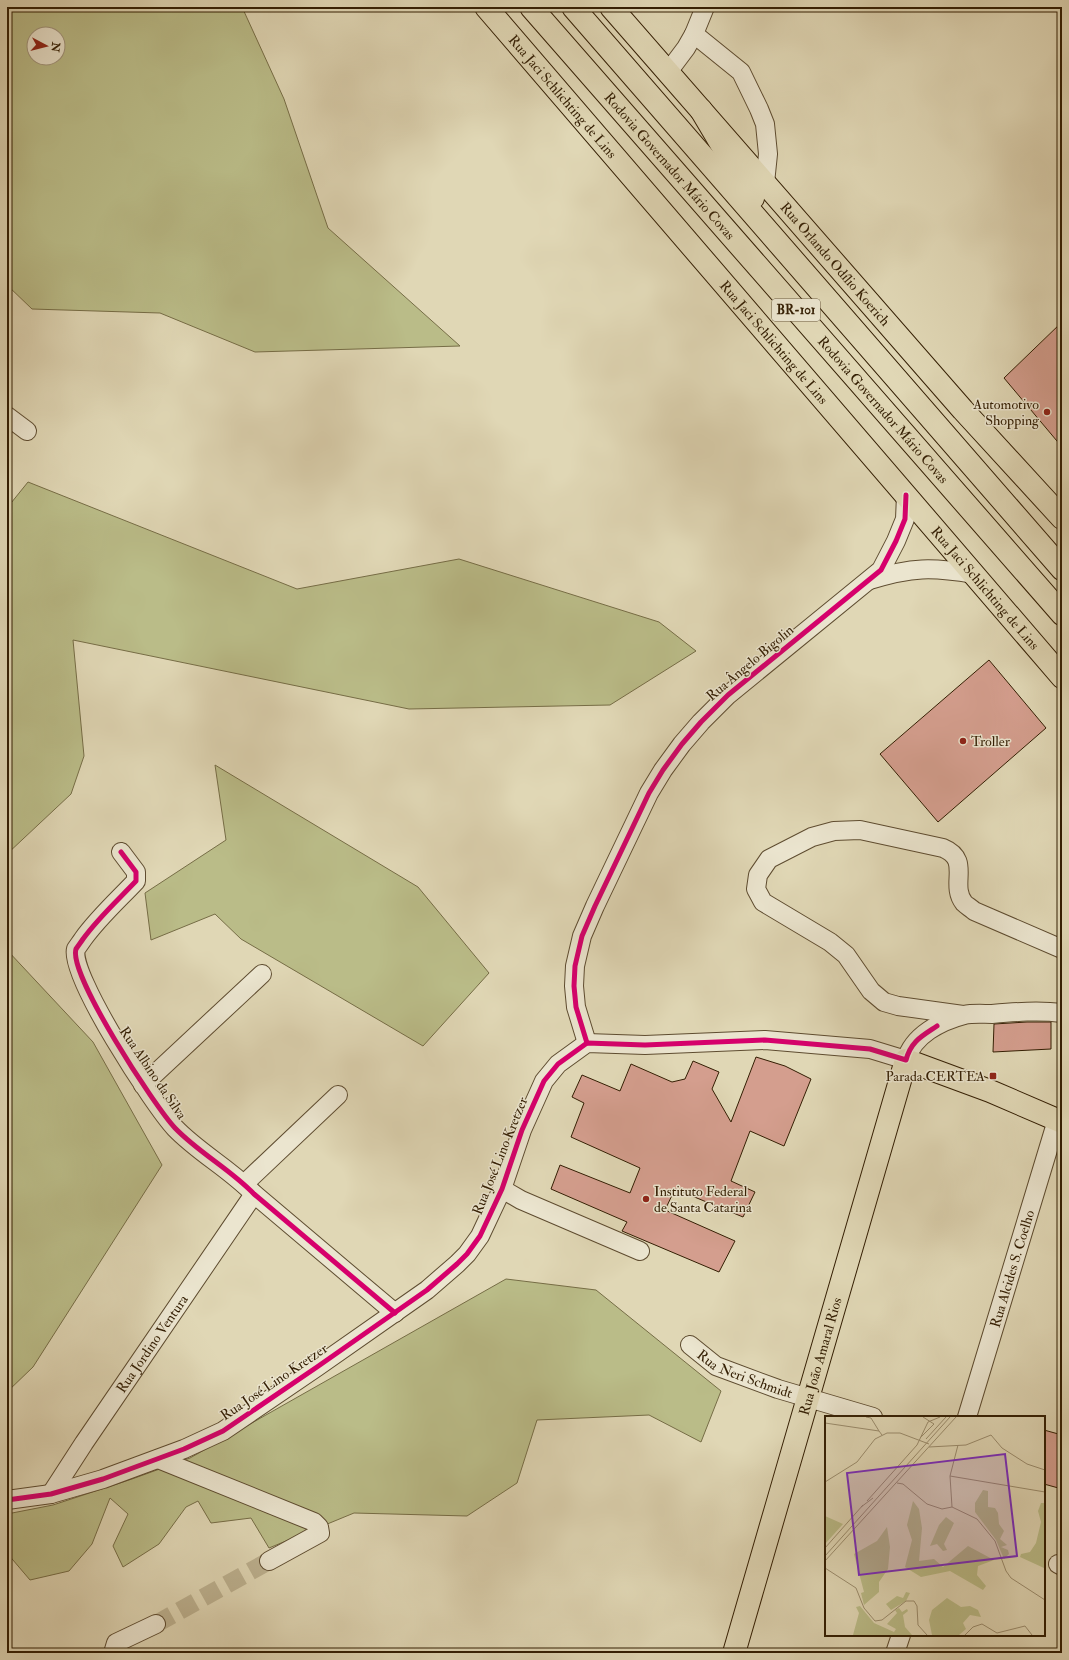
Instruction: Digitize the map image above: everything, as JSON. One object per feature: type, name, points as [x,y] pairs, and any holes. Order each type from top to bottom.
[{"type":"main road","name":"Rua Jaci Schlichting de Lins","points":[[486,7],[1062,677]]},
{"type":"main road","name":"Rodovia Governador Mário Covas","points":[[531,7],[1062,614]]},
{"type":"main road","name":"BR-101","points":[[573,7],[1062,569]]},
{"type":"main road","name":"Rua Orlando Odílio Koerich","points":[[611,7],[958,404],[1062,518]]},
{"type":"main road","points":[[701,110],[783,247]]},
{"type":"main road","points":[[906,1060],[990,1091],[1059,1121]]},
{"type":"main road","name":"Rua João Amaral Rios","points":[[734,1653],[906,1060]]},
{"type":"street","points":[[668,72],[686,48],[694,34],[705,7]]},
{"type":"street","points":[[694,34],[741,72],[759,109],[765,124],[768,154],[765,183]]},
{"type":"street","points":[[7,416],[27,431]]},
{"type":"street","name":"Rua Ângelo Bigolin","points":[[587,1043],[576,1007],[574,986],[582,936],[649,793],[663,770],[691,733],[728,695],[881,570],[896,541],[905,519],[906,495]]},
{"type":"street","points":[[868,581],[901,571],[922,569],[948,570],[974,574]]},
{"type":"street","points":[[1062,949],[974,911],[964,903],[960,894],[958,858],[952,851],[943,848],[860,830],[834,831],[812,837],[769,859],[758,875],[756,889],[763,902],[830,942],[846,955],[871,991],[884,1002],[898,1006],[965,1015],[1045,1011],[1062,1013]]},
{"type":"street","name":"Rua Albino da Silva","points":[[121,852],[136,872],[136,881],[92,926],[76,950],[76,963],[82,978],[121,1051],[143,1085],[175,1128],[192,1144],[234,1174],[249,1189],[395,1313]]},
{"type":"street","points":[[143,1085],[262,974]]},
{"type":"street","points":[[587,1043],[645,1045],[765,1040],[870,1049],[906,1060],[909,1050],[918,1038],[937,1026],[965,1015]]},
{"type":"street","name":"Rua José Lino Kretzer","points":[[7,1500],[51,1494],[103,1479],[158,1459],[222,1431],[427,1290],[467,1254],[480,1236],[502,1189],[522,1130],[544,1081],[558,1064],[587,1043]]},
{"type":"street","name":"Rua Jordino Ventura","points":[[51,1494],[249,1189],[338,1095]]},
{"type":"street","name":"Rua Alcides S. Coelho","points":[[967,1416],[1059,1121]]},
{"type":"street","points":[[502,1189],[521,1200],[640,1251]]},
{"type":"street","name":"Rua Neri Schmidt","points":[[690,1344],[716,1366],[778,1389],[870,1416]]},
{"type":"street","points":[[158,1459],[314,1522],[319,1527],[320,1533],[269,1561]]},
{"type":"street","points":[[113,1653],[116,1644],[156,1624]]},
{"type":"street","points":[[896,1653],[901,1636]]},
{"type":"green space","points":[[7,7],[242,7],[284,99],[328,228],[460,346],[255,352],[160,313],[32,309],[7,285]]},
{"type":"green space","points":[[28,482],[297,589],[459,559],[659,622],[696,651],[610,705],[409,709],[73,640],[84,756],[71,794],[7,854],[7,508]]},
{"type":"green space","points":[[215,765],[418,887],[489,973],[423,1046],[241,939],[215,914],[151,940],[145,893],[226,840]]},
{"type":"green space","points":[[7,950],[93,1042],[162,1165],[33,1367],[7,1392]]},
{"type":"green space","points":[[506,1279],[596,1290],[721,1391],[701,1442],[649,1415],[537,1420],[517,1483],[467,1516],[354,1513],[269,1548],[251,1518],[211,1523],[198,1501],[186,1507],[159,1544],[123,1567],[113,1546],[128,1514],[110,1498],[92,1544],[69,1571],[30,1580],[7,1553],[7,1514],[53,1505],[190,1458]]},
{"type":"building","name":"Automotivo Shopping","points":[[1062,322],[1062,447],[1004,378]]},
{"type":"building","name":"Troller","points":[[989,660],[1046,728],[938,822],[880,754]]},
{"type":"building","points":[[1051,1022],[1051,1049],[993,1052],[994,1024]]},
{"type":"building","points":[[756,1057],[785,1066],[811,1079],[784,1146],[750,1131],[731,1181],[755,1192],[743,1217],[675,1189],[665,1210],[735,1241],[719,1272],[622,1231],[627,1222],[551,1189],[560,1165],[630,1193],[640,1168],[571,1137],[584,1103],[572,1097],[582,1075],[620,1091],[631,1064],[672,1082],[685,1079],[693,1061],[719,1072],[712,1089],[731,1122]]},
{"type":"building","points":[[1045,1430],[1062,1435],[1062,1489],[1045,1484]]},
{"type":"tunnel","points":[[156,1624],[269,1561]]},
{"type":"cycle path","points":[[587,1043],[576,1007],[574,986],[575,966],[582,936],[649,793],[663,770],[682,744],[701,722],[728,695],[881,570],[896,541],[905,519],[906,495]]},
{"type":"cycle path","points":[[121,852],[136,872],[136,881],[108,909],[76,949],[77,963],[85,985],[115,1040],[150,1095],[175,1128],[184,1137],[245,1185],[395,1313]]},
{"type":"cycle path","points":[[7,1500],[51,1494],[103,1479],[184,1449],[223,1431],[427,1290],[467,1254],[480,1236],[502,1189],[522,1130],[544,1081],[558,1064],[587,1043],[645,1045],[765,1040],[870,1049],[906,1060],[908,1053],[914,1044],[922,1036],[937,1026]]},
{"type":"place","name":"Automotivo Shopping","points":[[1047,412]]},
{"type":"place","name":"Troller","points":[[963,741]]},
{"type":"place","name":"Parada CERTEA","points":[[993,1076]]},
{"type":"place","name":"Instituto Federal de Santa Catarina","points":[[646,1199]]}]
